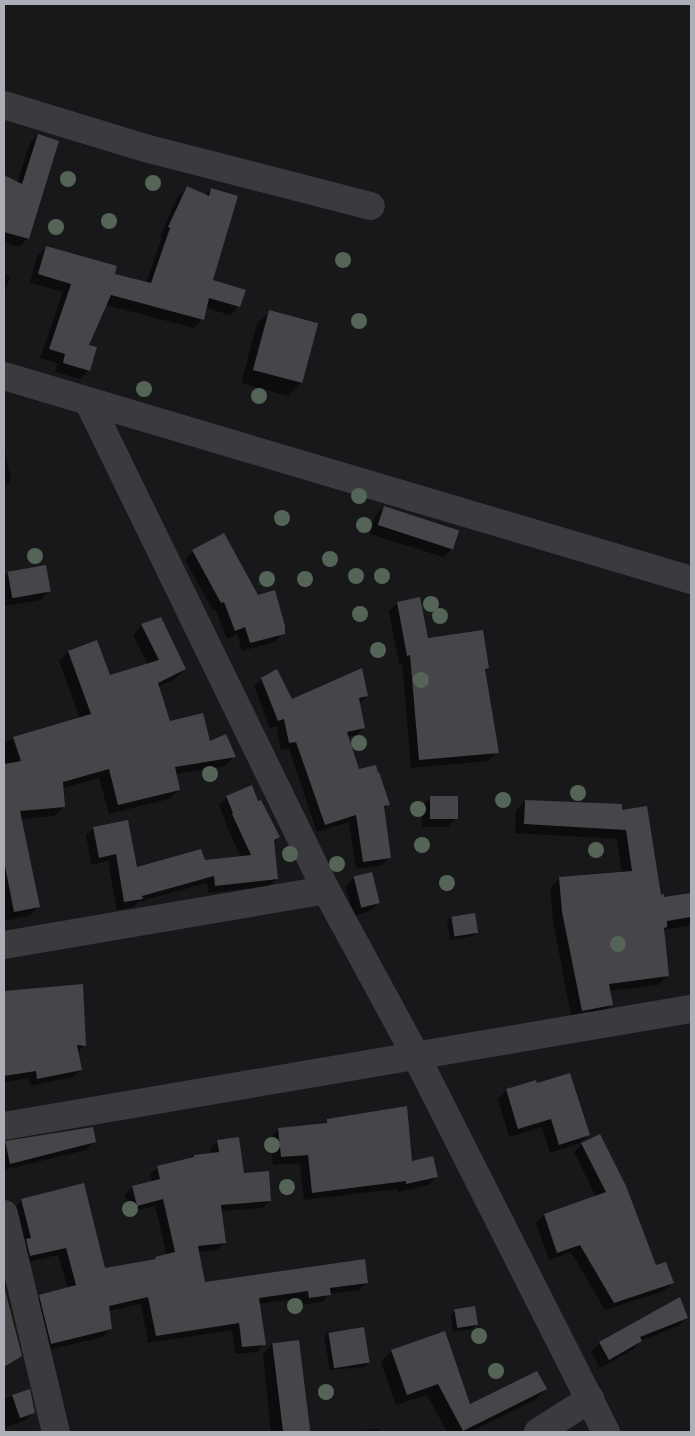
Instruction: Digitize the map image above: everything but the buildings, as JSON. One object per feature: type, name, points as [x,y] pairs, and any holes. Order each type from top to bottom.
[{"type":"street","points":[[4,105],[145,148],[371,206]]},
{"type":"street","points":[[4,376],[89,403],[691,580]]},
{"type":"street","points":[[89,403],[326,890],[416,1056],[606,1432]]},
{"type":"street","points":[[4,945],[326,890]]},
{"type":"street","points":[[4,1126],[691,1009]]},
{"type":"street","points":[[4,1214],[56,1432]]},
{"type":"street","points":[[538,1432],[590,1399]]}]
